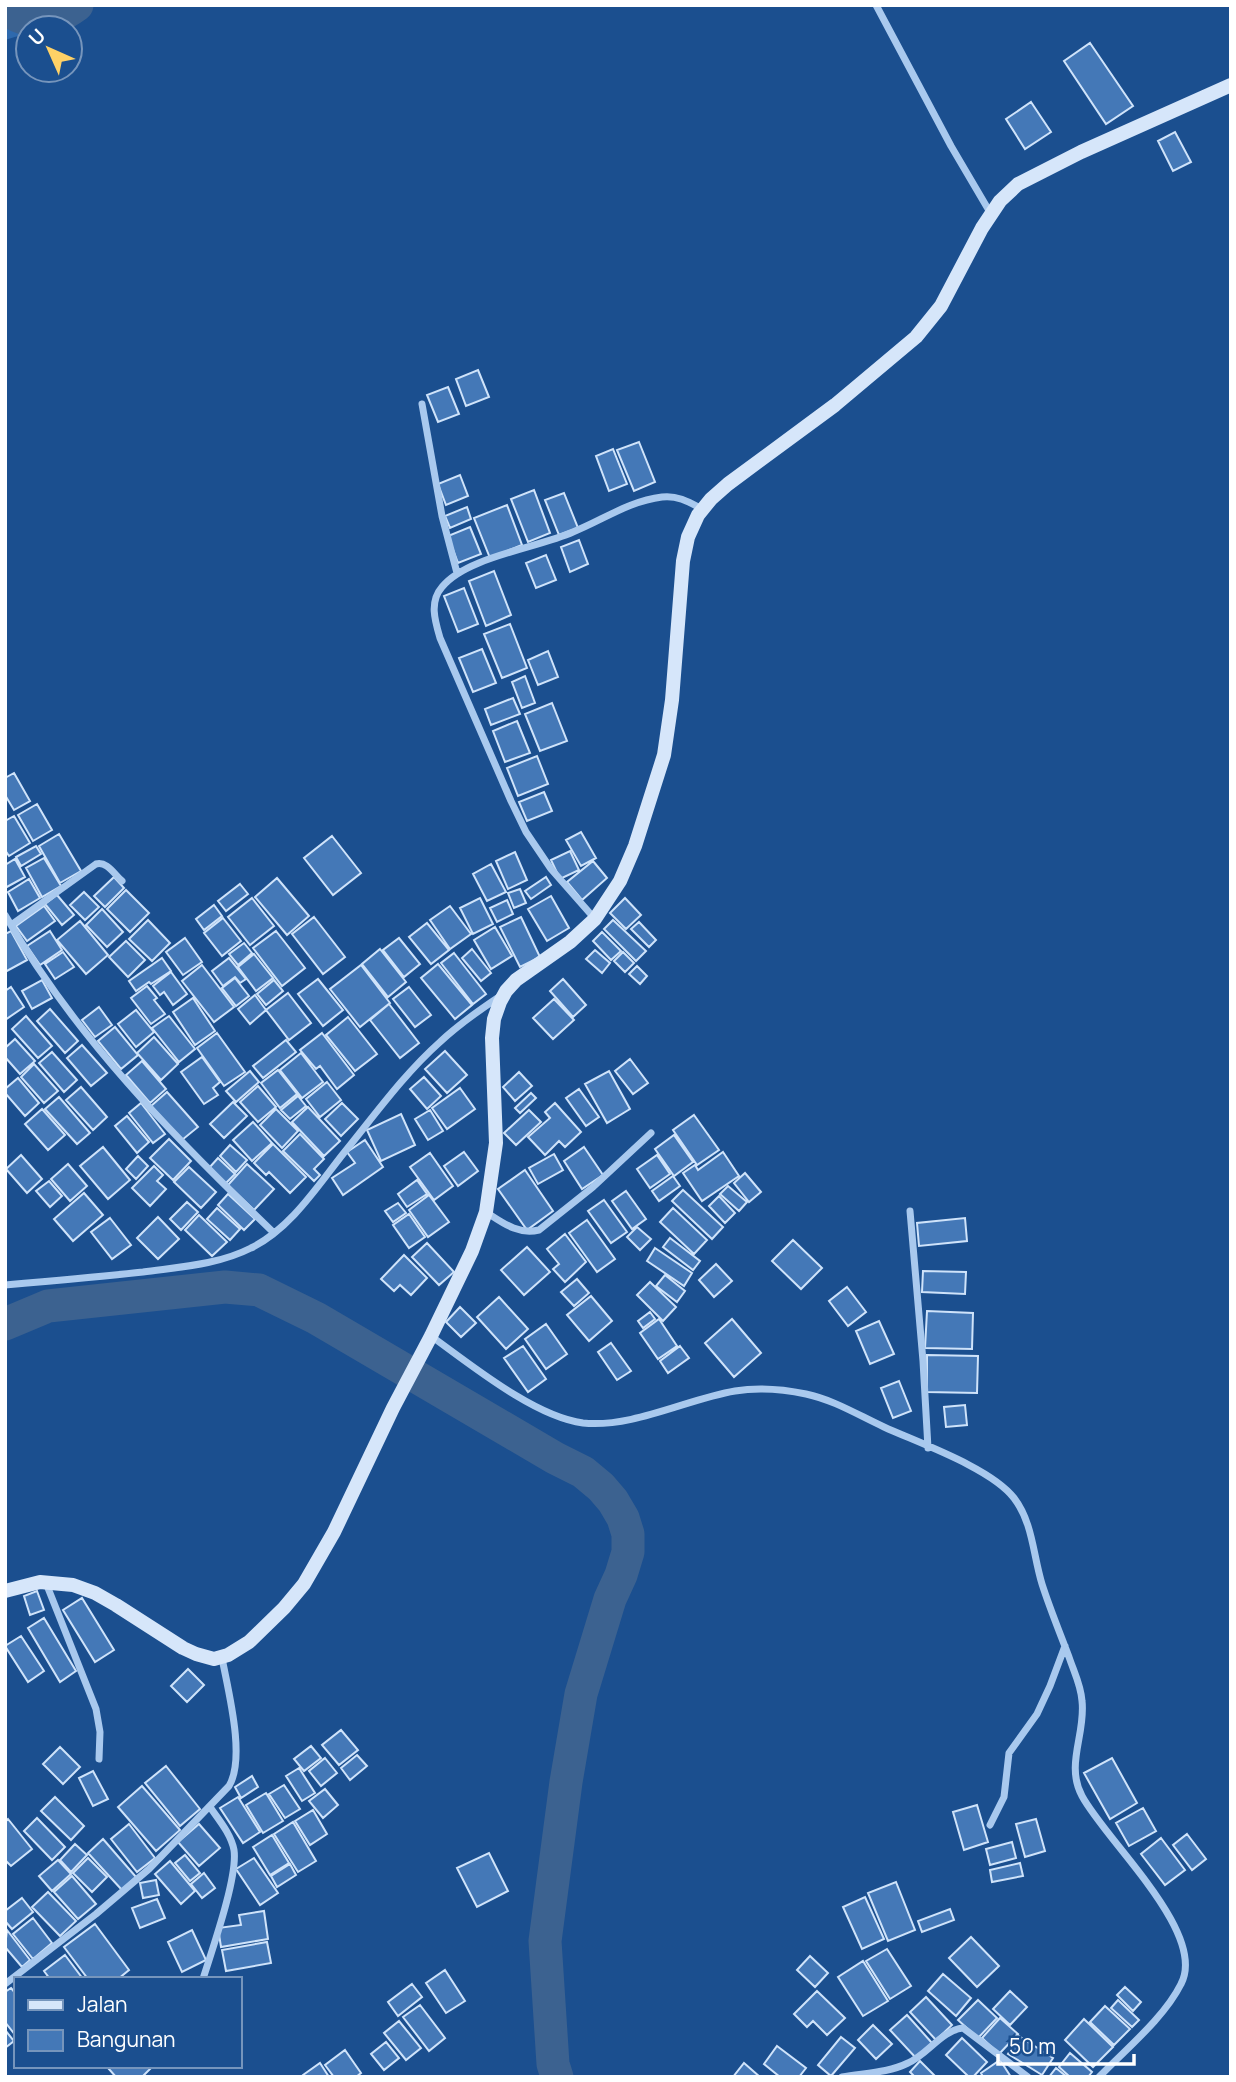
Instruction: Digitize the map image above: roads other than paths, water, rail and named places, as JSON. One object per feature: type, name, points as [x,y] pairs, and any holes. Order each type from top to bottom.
[{"type":"street","points":[[876,5],[951,146],[991,214]]},
{"type":"street","points":[[5,1285],[201,1264],[248,1250],[274,1233],[309,1198],[371,1120],[438,1043],[472,1015],[503,995],[516,980],[570,942],[595,919],[620,881],[629,861],[664,755],[672,700],[683,561],[688,537],[702,509],[728,484],[835,405],[916,337],[941,306],[982,228],[1006,195],[1025,180],[1068,158],[1231,85]]},
{"type":"street","points":[[422,404],[442,516],[457,573]]},
{"type":"street","points":[[595,919],[551,869],[526,832],[510,801],[440,638],[434,615],[436,598],[442,587],[457,573],[573,532],[641,501],[677,497],[702,509]]},
{"type":"street","points":[[11,925],[96,864],[106,865],[122,881]]},
{"type":"street","points":[[5,915],[34,964],[113,1068],[173,1134],[274,1233]]},
{"type":"street","points":[[5,1591],[45,1582],[85,1589],[138,1618],[183,1648],[208,1658],[222,1658],[235,1652],[261,1631],[304,1584],[334,1532],[393,1408],[429,1340],[472,1251],[486,1212],[496,1143],[492,1038],[497,1009],[503,995]]},
{"type":"street","points":[[486,1212],[517,1230],[529,1233],[539,1230],[593,1187],[651,1133]]},
{"type":"street","points":[[910,1211],[928,1448]]},
{"type":"street","points":[[429,1340],[540,1409],[586,1423],[635,1418],[734,1391],[762,1388],[810,1394],[849,1409],[970,1466],[989,1477],[1014,1498],[1029,1526],[1041,1581],[1081,1689],[1082,1723],[1074,1766],[1077,1786],[1090,1810],[1169,1915],[1184,1947],[1187,1964],[1185,1976],[1174,1997],[1100,2077]]},
{"type":"street","points":[[45,1582],[96,1709],[100,1732],[99,1759]]},
{"type":"street","points":[[990,1825],[1004,1797],[1009,1754],[1037,1714],[1065,1645]]},
{"type":"street","points":[[14,1977],[149,1869],[229,1786],[236,1769],[234,1725],[222,1658]]},
{"type":"street","points":[[204,1977],[225,1903],[234,1856],[225,1827],[210,1807]]},
{"type":"street","points":[[842,2077],[901,2066],[952,2031],[963,2028],[1028,2077]]},
{"type":"waterway","points":[[5,9],[25,19],[41,21],[58,17],[77,5]]},
{"type":"waterway","points":[[5,1324],[48,1306],[225,1287],[259,1290],[316,1318],[583,1472],[613,1501],[628,1534],[628,1552],[610,1599],[581,1694],[566,1782],[545,1941],[553,2064],[557,2077]]}]
